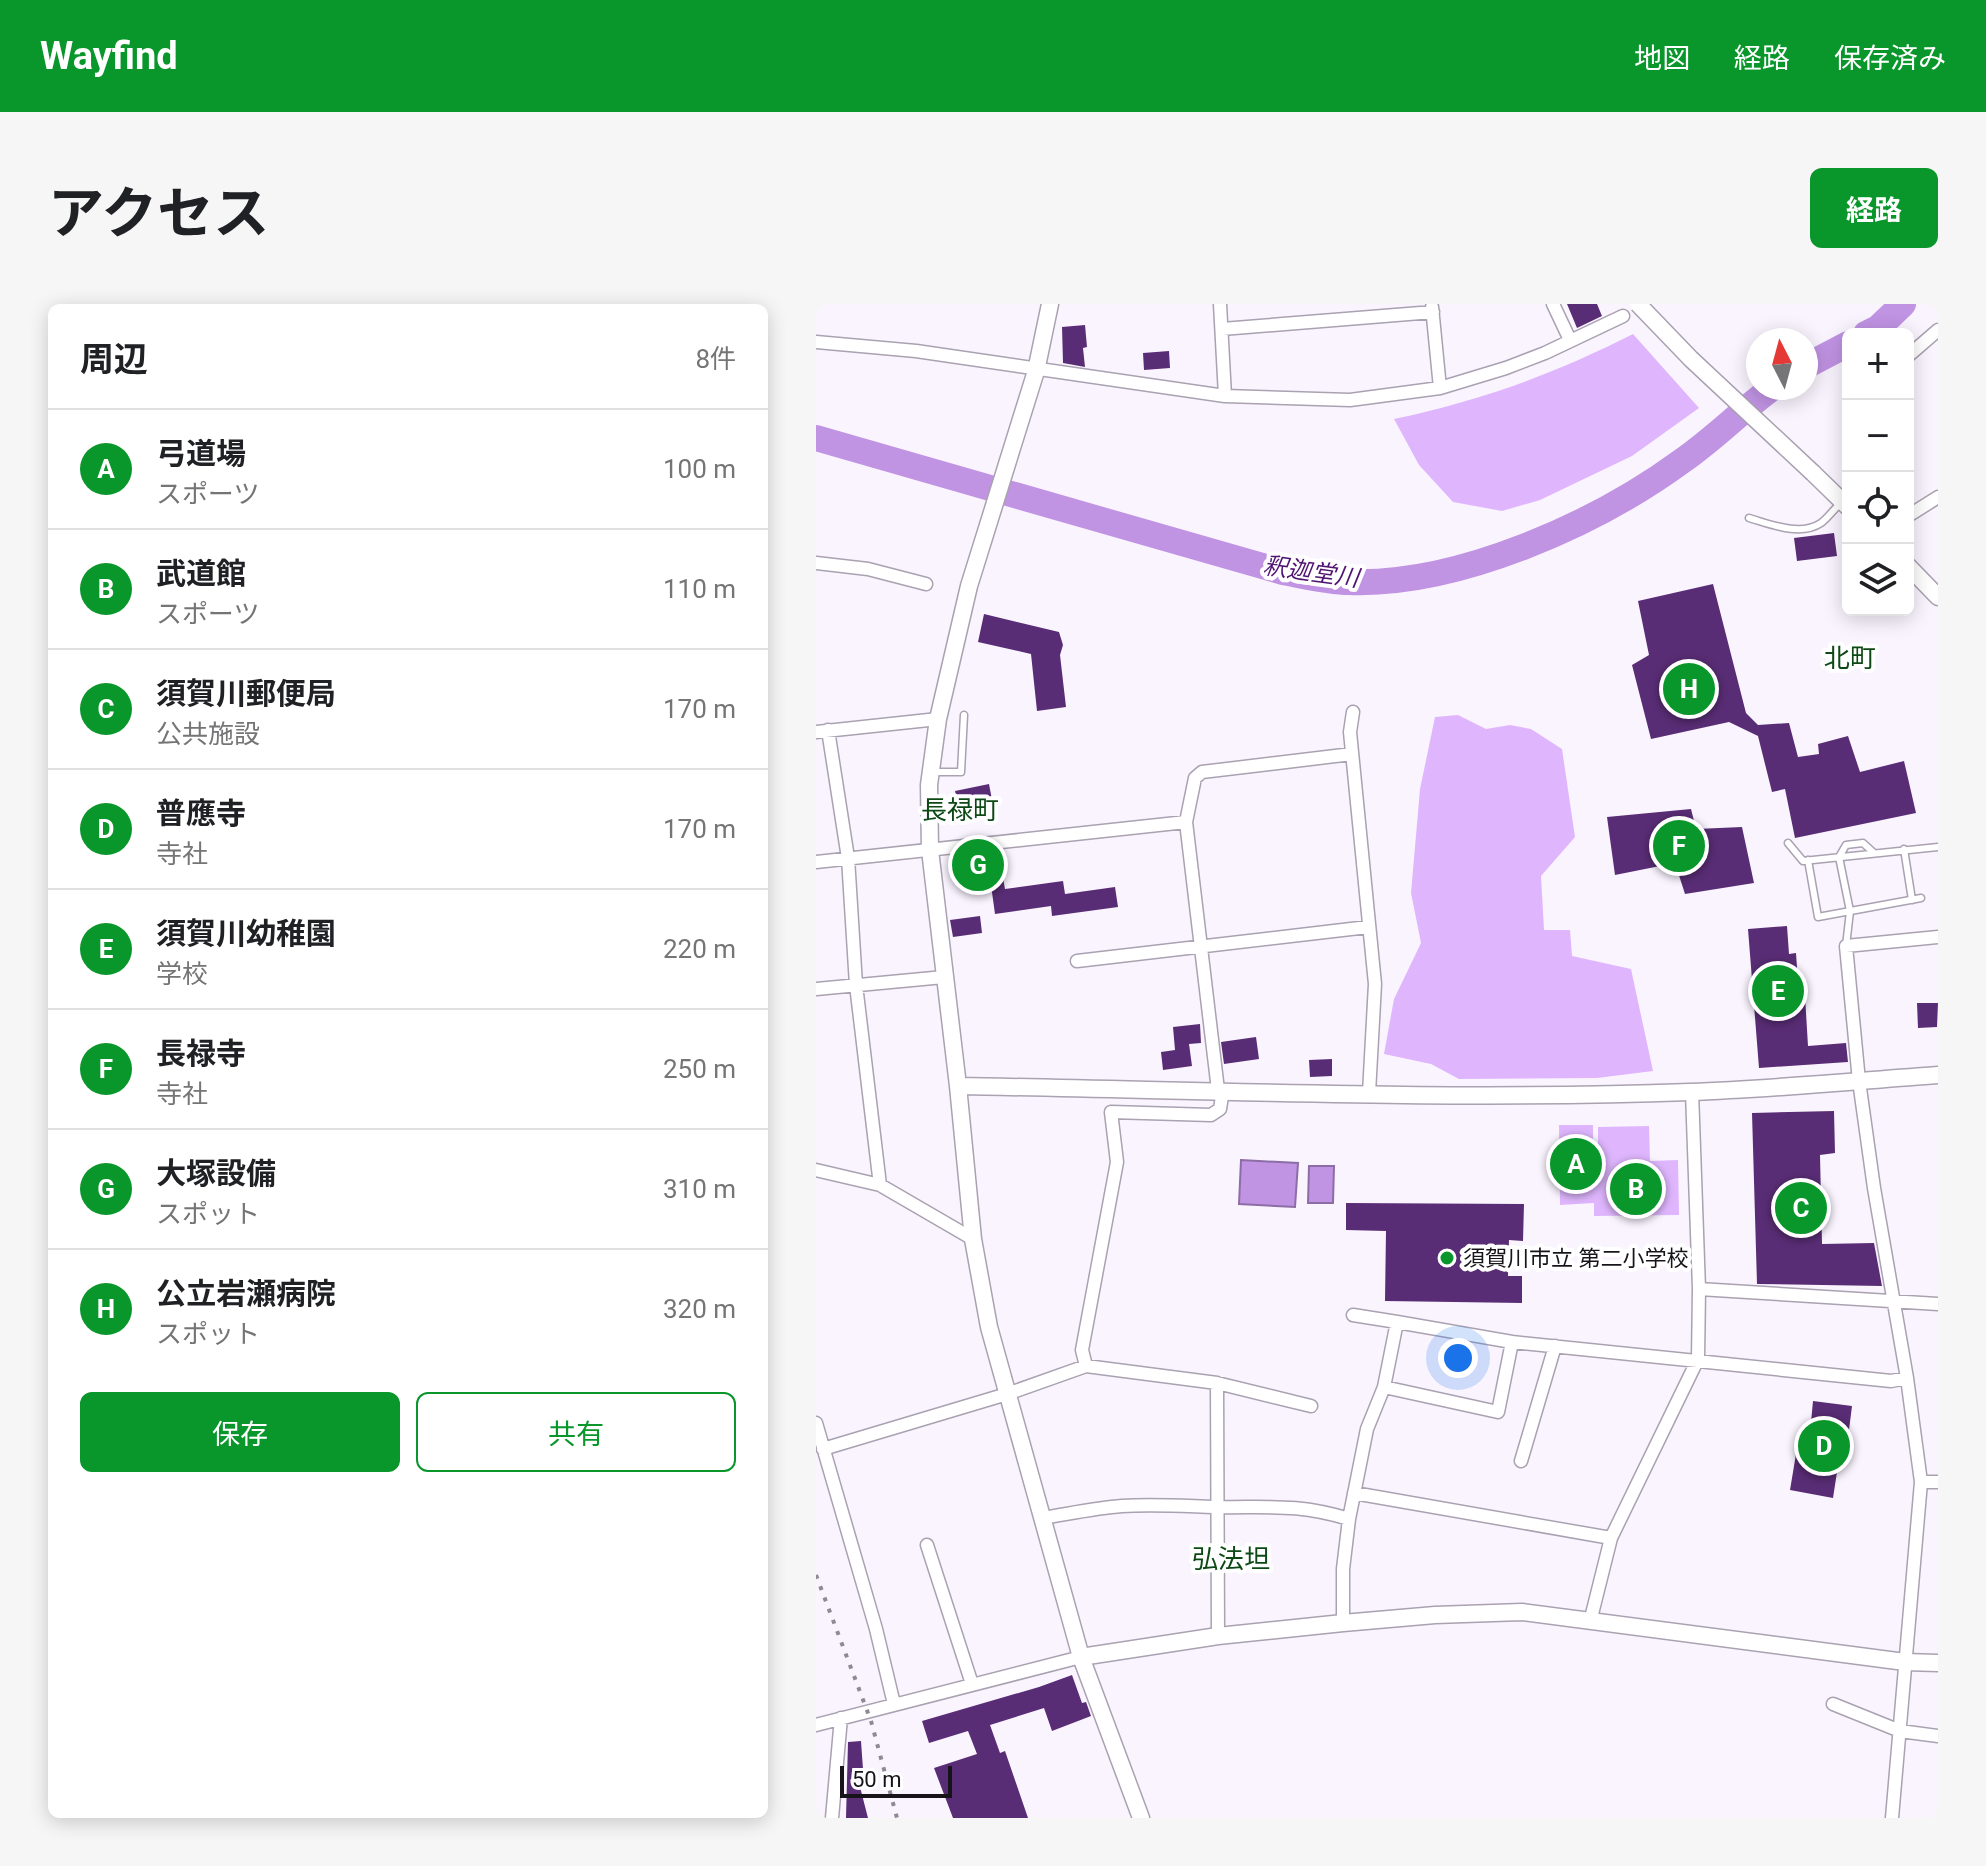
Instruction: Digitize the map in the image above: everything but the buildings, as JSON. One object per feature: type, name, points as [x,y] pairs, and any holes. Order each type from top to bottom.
[{"type":"street","points":[[1050,304],[1036,371],[969,586],[938,719],[931,772],[930,850],[973,1239],[989,1327],[1081,1657],[1141,1818]]},
{"type":"street","points":[[1220,304],[1225,396]]},
{"type":"street","points":[[1553,304],[1570,340]]},
{"type":"street","points":[[1638,304],[1691,359],[1842,501]]},
{"type":"street","points":[[1222,329],[1432,308],[1440,388]]},
{"type":"street","points":[[816,342],[916,351],[1036,371],[1225,396],[1350,400],[1440,388],[1506,368],[1623,316]]},
{"type":"street","points":[[1914,351],[1938,330]]},
{"type":"street","points":[[1914,512],[1938,497]]},
{"type":"street","points":[[816,563],[868,569],[926,584]]},
{"type":"street","points":[[1914,572],[1938,597]]},
{"type":"street","points":[[1353,712],[1350,732],[1375,984],[1369,1093]]},
{"type":"street","points":[[880,1185],[856,985],[848,858],[822,731],[938,719]]},
{"type":"street","points":[[1086,1366],[1082,1350],[1117,1162],[1111,1112],[1211,1115],[1220,1109],[1186,822],[1195,778],[1202,772],[1352,754]]},
{"type":"street","points":[[816,862],[1186,822]]},
{"type":"street","points":[[1077,961],[1368,927]]},
{"type":"street","points":[[1892,1818],[1921,1482],[1859,1081],[1846,946],[1938,937]]},
{"type":"street","points":[[816,989],[944,977]]},
{"type":"street","points":[[958,1086],[1369,1093],[1692,1092],[1938,1075]]},
{"type":"street","points":[[1590,1622],[1611,1538],[1698,1359],[1699,1289],[1692,1092]]},
{"type":"street","points":[[816,1170],[880,1185],[973,1239]]},
{"type":"street","points":[[1699,1289],[1938,1304]]},
{"type":"street","points":[[1353,1315],[1512,1342],[1891,1381],[1907,1378]]},
{"type":"street","points":[[1343,1623],[1343,1569],[1349,1519],[1367,1429],[1384,1387],[1397,1322]]},
{"type":"street","points":[[1384,1387],[1498,1412],[1512,1342]]},
{"type":"street","points":[[1521,1461],[1555,1346]]},
{"type":"street","points":[[823,1449],[1007,1394],[1086,1366],[1217,1383],[1311,1406]]},
{"type":"street","points":[[1217,1383],[1218,1636]]},
{"type":"street","points":[[816,1423],[876,1629],[894,1704]]},
{"type":"street","points":[[1921,1482],[1938,1482]]},
{"type":"street","points":[[1354,1493],[1611,1538]]},
{"type":"street","points":[[1042,1518],[1118,1506],[1156,1504],[1287,1506],[1317,1509],[1349,1519]]},
{"type":"street","points":[[927,1545],[972,1684]]},
{"type":"street","points":[[816,1725],[1081,1657],[1218,1636],[1435,1615],[1522,1612],[1905,1662],[1938,1663]]},
{"type":"street","points":[[1833,1704],[1900,1731],[1938,1736]]},
{"type":"street","points":[[832,1818],[841,1718]]},
{"type":"lane","points":[[1749,518],[1803,529],[1820,524],[1842,506]]},
{"type":"lane","points":[[931,772],[961,772],[964,715]]},
{"type":"lane","points":[[1788,843],[1803,861],[1938,847]]},
{"type":"lane","points":[[1846,946],[1850,911],[1839,857],[1846,845],[1863,843],[1874,853]]},
{"type":"lane","points":[[1904,849],[1912,900]]},
{"type":"lane","points":[[1808,860],[1818,917],[1921,898]]},
{"type":"shaded area","points":[[1633,334],[1699,408],[1632,456],[1540,500],[1502,511],[1453,502],[1419,465],[1394,419],[1516,385]]},
{"type":"shaded area","points":[[1458,715],[1486,729],[1510,725],[1531,729],[1562,749],[1575,837],[1541,876],[1544,930],[1570,930],[1572,956],[1631,969],[1653,1071],[1597,1078],[1459,1079],[1431,1064],[1384,1054],[1394,999],[1421,943],[1411,893],[1420,789],[1435,717]]},
{"type":"shaded area","points":[[1559,1125],[1593,1125],[1593,1162],[1598,1162],[1598,1127],[1649,1126],[1650,1161],[1678,1160],[1679,1215],[1594,1216],[1594,1203],[1560,1205]]},
{"type":"shaded area","points":[[1241,1160],[1298,1163],[1295,1207],[1239,1204]]},
{"type":"shaded area","points":[[1309,1166],[1334,1166],[1333,1203],[1308,1203]]},
{"type":"waterway","name":"釈迦堂川","points":[[1878,328],[1903,304]]},
{"type":"waterway","name":"釈迦堂川","points":[[1818,360],[1842,347]]},
{"type":"waterway","name":"釈迦堂川","points":[[816,438],[1283,572],[1341,582],[1391,581],[1480,562],[1568,528],[1609,507],[1682,461],[1757,400]]},
{"type":"railway","points":[[816,1575],[871,1721],[897,1818]]},
{"type":"place","name":"公立岩瀬病院","points":[[1689,689]]},
{"type":"place","name":"長禄寺","points":[[1679,846]]},
{"type":"place","name":"大塚設備","points":[[978,865]]},
{"type":"place","name":"須賀川幼稚園","points":[[1778,991]]},
{"type":"place","name":"弓道場","points":[[1576,1164]]},
{"type":"place","name":"武道館","points":[[1636,1189]]},
{"type":"place","name":"須賀川郵便局","points":[[1801,1208]]},
{"type":"place","name":"須賀川市立 第二小学校","points":[[1447,1258]]},
{"type":"place","name":"普應寺","points":[[1824,1446]]},
{"type":"district","name":"北町","points":[[1850,658]]},
{"type":"district","name":"長禄町","points":[[960,810]]},
{"type":"district","name":"弘法坦","points":[[1231,1559]]}]
